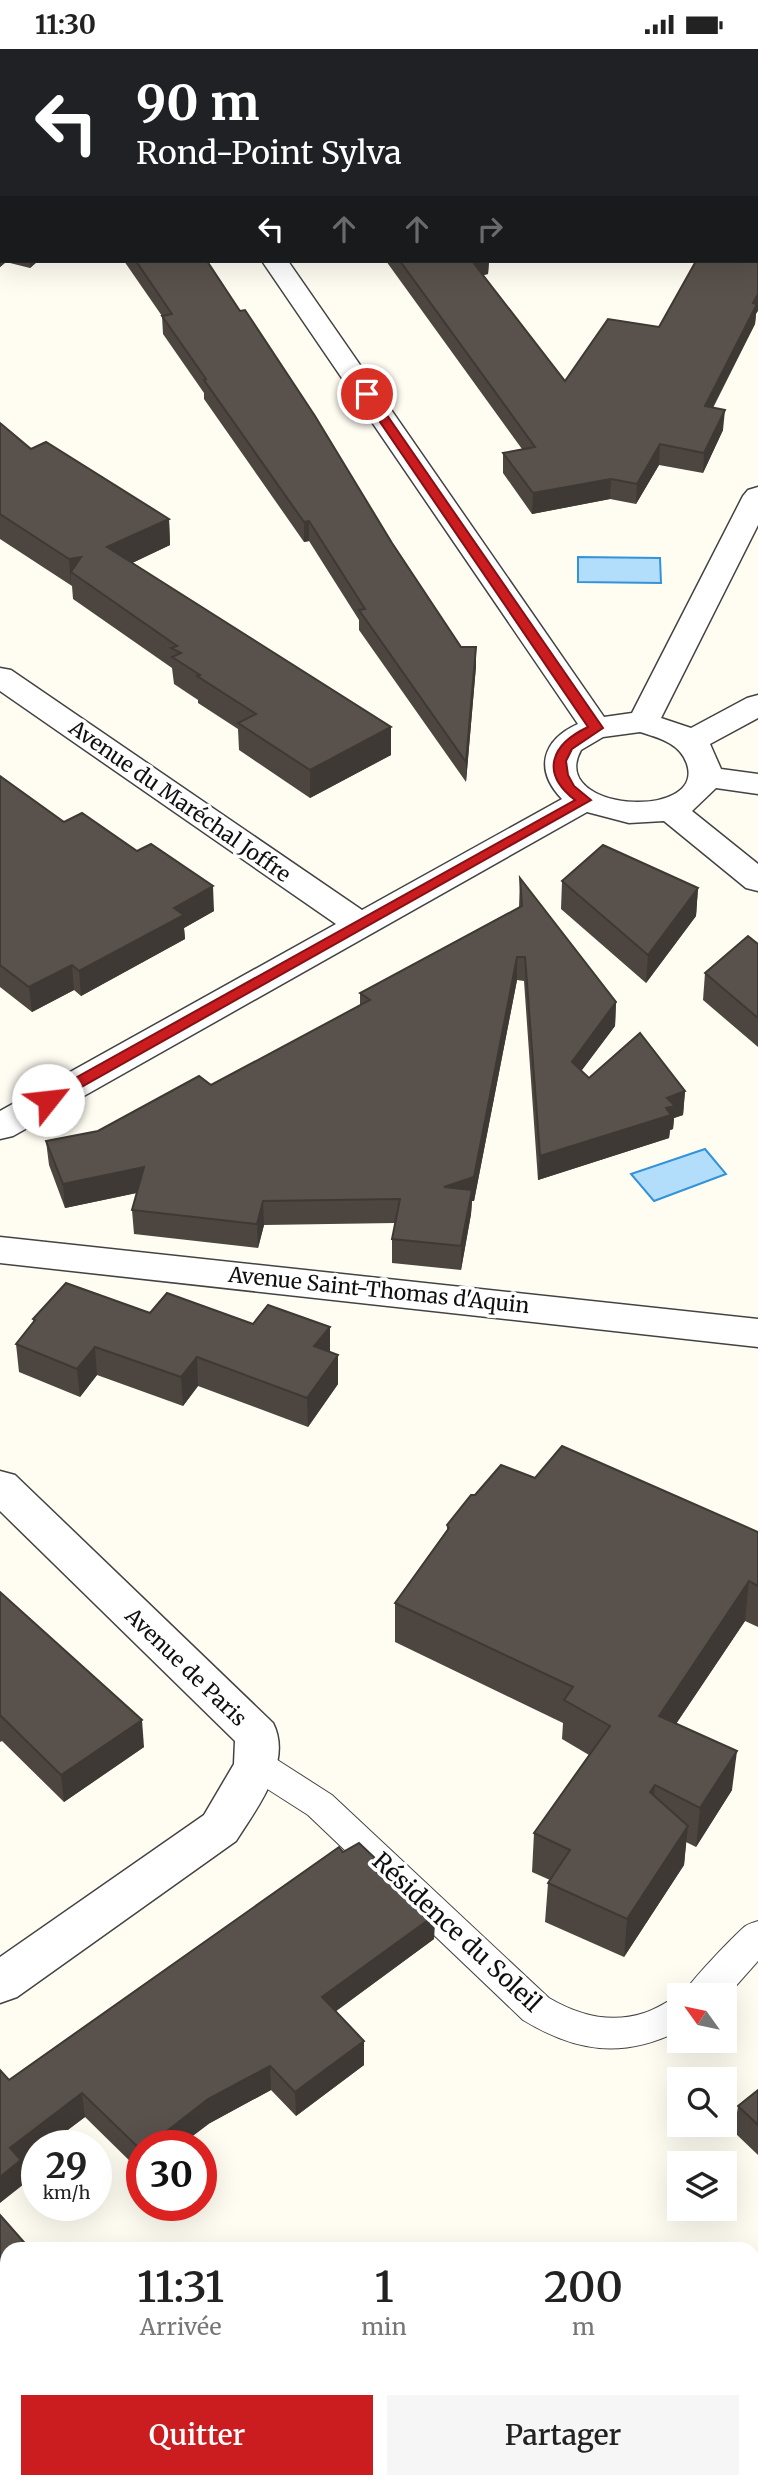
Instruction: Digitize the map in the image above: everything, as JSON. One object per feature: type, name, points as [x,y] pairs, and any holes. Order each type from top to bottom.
[{"type":"street","points":[[276,263],[596,728]]},
{"type":"street","points":[[643,722],[758,496]]},
{"type":"street","name":"Avenue du Maréchal Joffre","points":[[0,677],[360,925]]},
{"type":"street","points":[[696,738],[758,705]]},
{"type":"street","points":[[643,722],[681,731],[696,738],[709,750],[716,764],[717,778],[701,798],[671,811],[626,813],[584,800],[569,789],[561,775],[560,761],[566,748],[578,737],[611,724],[643,722]]},
{"type":"street","points":[[717,778],[758,784]]},
{"type":"street","points":[[0,1127],[584,800]]},
{"type":"street","points":[[671,811],[758,881]]},
{"type":"street","name":"Avenue Saint-Thomas d'Aquin","points":[[0,1250],[758,1333]]},
{"type":"street","name":"Avenue de Paris","points":[[0,1486],[257,1735],[256,1764]]},
{"type":"street","points":[[0,1983],[220,1828],[239,1799],[256,1764]]},
{"type":"lane","name":"Résidence du Soleil","points":[[256,1764],[320,1805],[536,2009],[574,2029],[626,2034],[667,2021]]},
{"type":"lane","points":[[716,1983],[758,1936]]},
{"type":"water","points":[[578,557],[660,558],[661,583],[578,582]]},
{"type":"water","points":[[705,1149],[726,1174],[654,1201],[631,1174]]},
{"type":"building","points":[[137,263],[208,263],[240,311],[245,310],[315,416],[392,543],[461,647],[476,647],[466,762],[359,610],[365,609],[309,521],[304,522],[162,316],[172,314]]},
{"type":"building","points":[[401,263],[474,263],[565,381],[608,319],[659,327],[695,263],[758,263],[758,294],[753,303],[757,304],[705,406],[725,410],[704,453],[660,444],[637,484],[611,479],[533,493],[503,453],[535,447]]},
{"type":"building","points":[[0,423],[31,449],[46,442],[169,519],[107,547],[391,727],[310,770],[238,723],[256,714],[172,657],[181,653],[171,648],[177,646],[71,572],[81,557],[69,559],[0,514]]},
{"type":"building","points":[[0,776],[64,822],[82,813],[137,851],[151,844],[213,886],[174,908],[184,915],[79,971],[72,965],[29,987],[0,965]]},
{"type":"building","points":[[603,845],[698,888],[648,955],[562,881]]},
{"type":"building","points":[[520,878],[616,1002],[572,1062],[589,1078],[640,1033],[685,1091],[667,1098],[675,1106],[666,1108],[671,1115],[540,1156],[525,957],[517,957],[474,1177],[444,1187],[472,1190],[461,1246],[392,1239],[400,1199],[263,1201],[257,1224],[132,1210],[144,1167],[63,1184],[46,1141],[98,1131],[199,1076],[211,1085],[370,1000],[360,993],[522,906]]},
{"type":"building","points":[[748,936],[758,944],[758,1018],[705,973]]},
{"type":"building","points":[[66,1283],[150,1313],[167,1293],[253,1324],[268,1305],[330,1327],[314,1346],[338,1355],[307,1398],[197,1357],[181,1377],[95,1347],[77,1369],[16,1344],[35,1320],[33,1319]]},
{"type":"building","points":[[562,1446],[758,1532],[758,1586],[749,1581],[659,1716],[737,1751],[700,1808],[655,1785],[650,1792],[688,1826],[627,1919],[548,1883],[570,1850],[534,1833],[610,1726],[564,1700],[573,1687],[395,1603],[449,1528],[447,1525],[471,1495],[475,1495],[501,1465],[535,1478]]},
{"type":"building","points":[[0,1592],[142,1720],[61,1775],[0,1715]]},
{"type":"building","points":[[359,1843],[435,1915],[322,1997],[364,2041],[295,2092],[270,2066],[208,2099],[168,2130],[126,2130],[126,2136],[82,2093],[34,2130],[21,2130],[21,2140],[10,2148],[21,2160],[0,2177],[0,2070],[9,2080],[339,1847],[343,1852]]},
{"type":"building","points":[[758,2090],[758,2125],[738,2106]]},
{"type":"building","points":[[0,2215],[24,2242],[0,2242]]},
{"type":"route","points":[[48,1100],[584,800],[569,789],[561,775],[560,761],[566,748],[578,737],[596,728],[367,394]]}]
